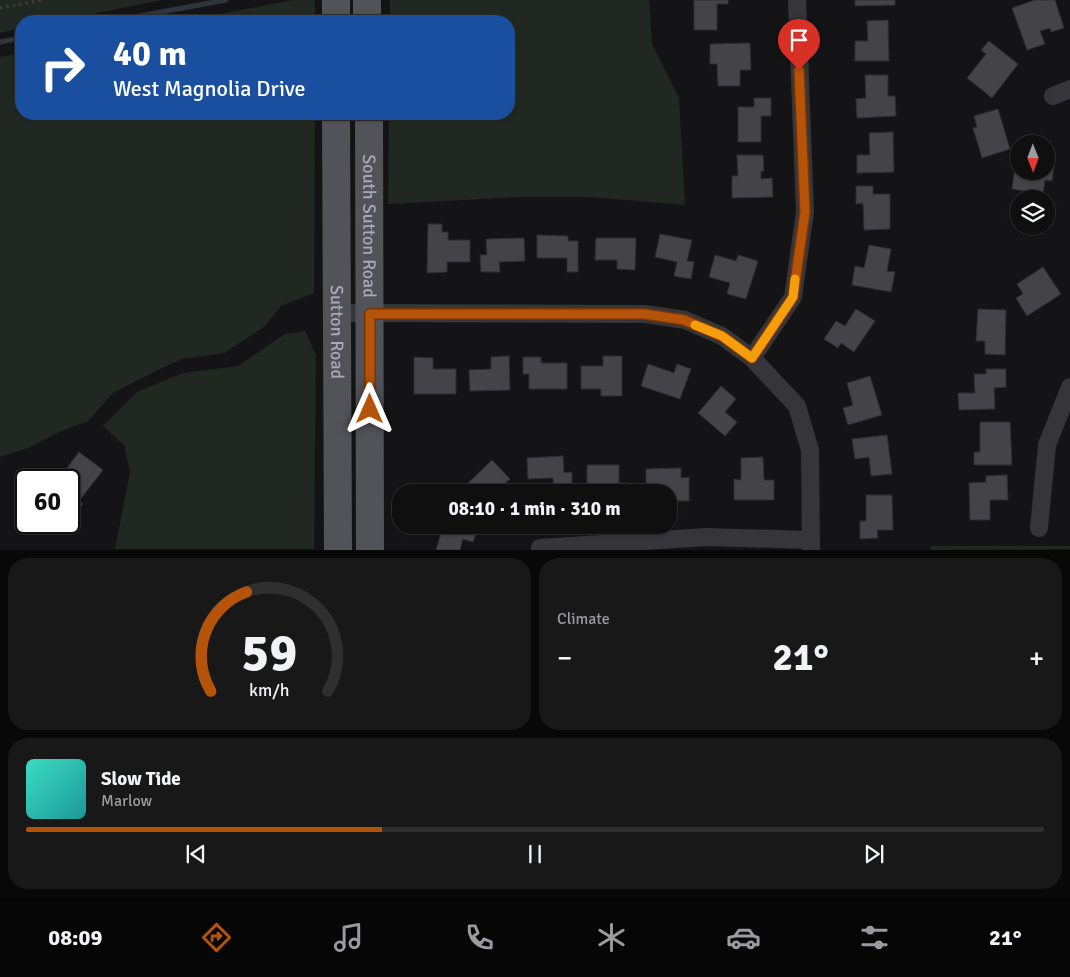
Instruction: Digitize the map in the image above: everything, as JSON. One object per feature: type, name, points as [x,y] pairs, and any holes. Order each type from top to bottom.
[{"type":"main road","points":[[336,0],[336,15]]},
{"type":"main road","points":[[367,0],[367,15]]},
{"type":"main road","name":"Sutton Road","points":[[336,120],[338,550]]},
{"type":"main road","name":"South Sutton Road","points":[[369,120],[370,550]]},
{"type":"street","points":[[752,358],[793,297],[805,212],[797,0]]},
{"type":"street","points":[[1053,96],[1070,88]]},
{"type":"street","points":[[337,313],[645,314],[684,320],[722,336],[752,358],[797,406],[810,450],[811,545],[706,537],[540,548]]},
{"type":"street","points":[[1038,528],[1047,445],[1070,387]]},
{"type":"path","points":[[0,8],[43,0]]},
{"type":"shaded area","points":[[0,0],[162,0],[87,15],[15,15],[15,29],[0,33]]},
{"type":"shaded area","points":[[293,0],[315,0],[315,15],[215,15]]},
{"type":"shaded area","points":[[390,0],[649,0],[652,44],[679,98],[685,205],[589,197],[518,197],[388,204],[389,120],[515,120],[515,15],[390,15]]},
{"type":"shaded area","points":[[15,54],[15,120],[315,120],[314,293],[281,306],[264,327],[224,353],[182,359],[162,368],[113,393],[88,421],[59,432],[28,448],[0,457],[0,57]]},
{"type":"shaded area","points":[[305,331],[316,355],[314,549],[115,549],[130,472],[124,445],[103,426],[137,392],[183,373],[238,366],[285,334]]},
{"type":"shaded area","points":[[931,546],[1070,546],[1070,549],[931,550]]},
{"type":"building","points":[[694,0],[728,0],[728,4],[717,4],[717,30],[694,30]]},
{"type":"building","points":[[855,0],[895,0],[895,5],[855,6]]},
{"type":"building","points":[[1035,0],[1055,0],[1064,28],[1051,32],[1050,28],[1040,31],[1045,44],[1027,50],[1012,8]]},
{"type":"building","points":[[888,20],[889,61],[855,61],[855,41],[868,41],[867,21]]},
{"type":"building","points":[[989,41],[1018,64],[992,98],[967,78],[986,54],[981,50]]},
{"type":"building","points":[[750,43],[751,70],[740,70],[740,86],[718,86],[717,64],[710,64],[710,44]]},
{"type":"building","points":[[865,75],[888,75],[888,96],[895,96],[896,116],[857,118],[856,99],[866,98]]},
{"type":"building","points":[[754,98],[771,98],[771,116],[761,116],[761,142],[738,142],[738,107],[754,107]]},
{"type":"building","points":[[998,109],[1010,149],[982,158],[973,128],[977,127],[974,116]]},
{"type":"building","points":[[893,132],[894,172],[857,173],[857,155],[870,155],[869,133]]},
{"type":"building","points":[[737,155],[763,155],[764,171],[761,171],[761,179],[772,178],[773,197],[732,198],[732,176],[738,176]]},
{"type":"building","points":[[1013,180],[1045,180],[1044,190],[1012,189]]},
{"type":"building","points":[[856,186],[873,186],[873,194],[890,194],[890,229],[864,230],[863,203],[856,204]]},
{"type":"building","points":[[428,224],[442,224],[442,232],[448,232],[448,240],[470,240],[470,262],[447,262],[447,272],[427,273]]},
{"type":"building","points":[[660,234],[692,240],[687,261],[694,262],[691,279],[674,276],[677,262],[655,257]]},
{"type":"building","points":[[537,235],[568,236],[568,241],[578,241],[578,272],[567,272],[567,258],[537,258]]},
{"type":"building","points":[[524,238],[525,261],[499,262],[500,272],[481,272],[480,255],[487,255],[486,239]]},
{"type":"building","points":[[596,238],[636,238],[635,270],[617,269],[617,260],[595,260]]},
{"type":"building","points":[[869,245],[891,249],[887,271],[895,272],[891,292],[852,285],[855,266],[864,268]]},
{"type":"building","points":[[715,255],[736,261],[738,255],[758,261],[746,299],[727,294],[730,283],[709,277]]},
{"type":"building","points":[[1043,267],[1061,294],[1027,316],[1016,298],[1023,294],[1017,284]]},
{"type":"building","points":[[856,309],[875,321],[854,352],[841,343],[838,348],[824,339],[836,321],[845,326]]},
{"type":"building","points":[[978,309],[1006,310],[1005,355],[985,354],[985,341],[976,341]]},
{"type":"building","points":[[509,356],[510,390],[470,391],[469,370],[491,369],[491,357]]},
{"type":"building","points":[[603,356],[622,356],[622,396],[601,396],[601,389],[581,389],[581,366],[603,366]]},
{"type":"building","points":[[414,357],[433,358],[433,369],[456,369],[456,394],[414,394]]},
{"type":"building","points":[[523,357],[541,357],[541,363],[567,363],[567,389],[529,389],[529,374],[523,374]]},
{"type":"building","points":[[648,364],[674,373],[677,364],[691,369],[680,399],[641,386]]},
{"type":"building","points":[[986,369],[1006,369],[1006,387],[994,388],[995,409],[959,410],[958,393],[975,393],[974,374],[986,374]]},
{"type":"building","points":[[870,376],[882,415],[848,425],[843,408],[853,405],[847,383]]},
{"type":"building","points":[[721,386],[736,399],[725,412],[737,422],[725,436],[698,413]]},
{"type":"building","points":[[980,422],[1010,422],[1012,465],[974,465],[974,452],[980,452]]},
{"type":"building","points":[[887,435],[892,474],[871,476],[869,457],[855,459],[852,439]]},
{"type":"building","points":[[79,452],[103,470],[80,500],[80,469],[66,469]]},
{"type":"building","points":[[563,456],[564,473],[572,472],[572,484],[554,484],[553,478],[528,479],[527,458]]},
{"type":"building","points":[[763,457],[764,480],[774,480],[774,500],[734,500],[734,479],[741,480],[741,458]]},
{"type":"building","points":[[492,460],[510,479],[504,484],[467,484]]},
{"type":"building","points":[[587,465],[619,465],[619,483],[628,483],[628,484],[587,484]]},
{"type":"building","points":[[681,468],[681,478],[689,477],[689,501],[677,501],[677,484],[646,484],[646,469]]},
{"type":"building","points":[[1007,475],[1008,500],[990,500],[990,520],[970,520],[969,483],[986,482],[986,476]]},
{"type":"building","points":[[866,495],[892,495],[893,530],[877,530],[878,538],[860,539],[860,521],[866,521]]},
{"type":"building","points":[[441,534],[476,534],[473,542],[463,539],[460,550],[436,550]]},
{"type":"waterway","points":[[145,15],[226,0]]},
{"type":"waterway","points":[[0,42],[15,39]]},
{"type":"slow traffic","points":[[695,325],[722,336],[752,358],[793,297],[795,279]]},
{"type":"route","points":[[370,409],[370,314],[645,314],[684,320],[722,336],[752,358],[793,297],[805,212],[799,70]]}]
